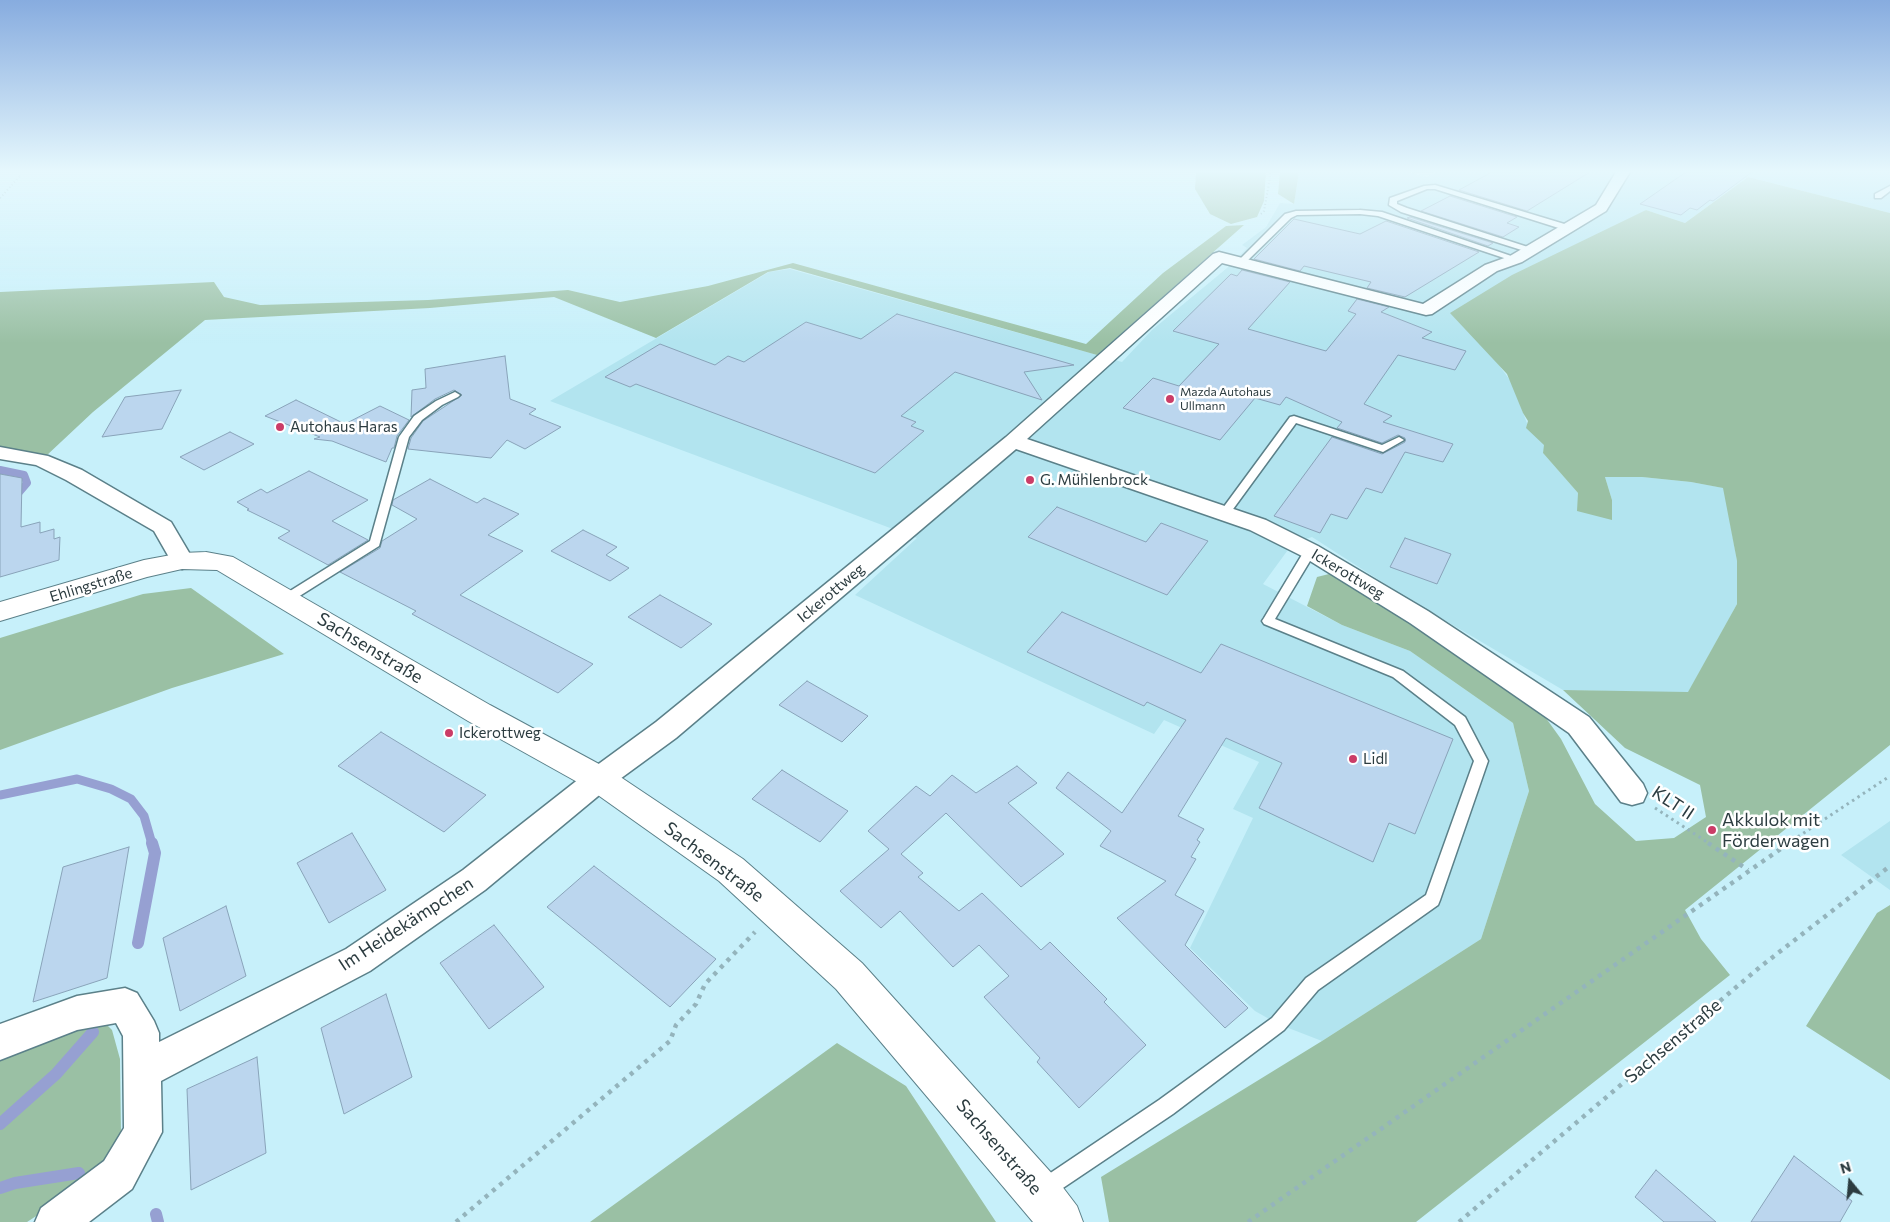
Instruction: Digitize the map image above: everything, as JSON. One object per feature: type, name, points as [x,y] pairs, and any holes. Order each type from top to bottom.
[{"type":"street","name":"Ickerottweg","points":[[599,780],[666,730],[1013,441],[1219,258],[1426,310],[1491,268],[1516,259],[1566,229]]},
{"type":"street","name":"Ickerottweg","points":[[1013,441],[1258,524],[1310,551],[1418,617],[1579,725],[1632,793]]},
{"type":"street","points":[[0,453],[41,460],[74,475],[163,527],[182,561]]},
{"type":"street","name":"Sachsenstraße","points":[[182,561],[206,560],[224,563],[478,713],[599,780],[731,870],[849,976],[1039,1193],[1062,1222]]},
{"type":"street","name":"Ehlingstraße","points":[[0,612],[144,569],[182,561]]},
{"type":"street","name":"Im Heidekämpchen","points":[[143,1070],[358,960],[474,880],[599,780]]},
{"type":"street","points":[[0,1042],[77,1013],[124,1005],[141,1033],[143,1132],[118,1175],[55,1222]]},
{"type":"lane","points":[[1240,263],[1275,229]]},
{"type":"lane","points":[[1425,229],[1516,259]]},
{"type":"lane","points":[[1464,229],[1531,250]]},
{"type":"lane","points":[[286,599],[375,543],[404,437],[418,418],[439,402],[455,395]]},
{"type":"lane","points":[[1224,514],[1294,419],[1383,449],[1399,440]]},
{"type":"lane","points":[[1039,1193],[1166,1107],[1278,1024],[1312,984],[1432,900],[1481,761],[1460,721],[1398,674],[1268,621],[1310,551]]},
{"type":"path","points":[[1248,1222],[1748,870],[1890,776]]},
{"type":"path","name":"KLT II","points":[[1632,793],[1748,870]]},
{"type":"path","name":"Sachsenstraße","points":[[1459,1222],[1760,967],[1890,866]]},
{"type":"path","points":[[456,1222],[670,1041],[676,1025],[696,1004],[705,984],[777,910]]},
{"type":"shaded area","points":[[1263,229],[1626,229],[1493,357],[1512,383],[1528,426],[1545,445],[1543,453],[1578,493],[1612,500],[1605,477],[1642,477],[1691,482],[1724,488],[1737,561],[1737,604],[1688,693],[1563,690],[1407,598],[1312,537],[1293,543],[1263,584],[1342,625],[1410,651],[1513,723],[1529,791],[1481,939],[1322,1041],[1278,1024],[1255,1011],[1190,948],[1253,818],[1233,809],[1259,762],[1164,720],[1154,734],[855,595],[917,538],[550,401],[769,272],[790,269],[1122,362],[1152,330],[1227,268],[1247,248],[1242,245]]},
{"type":"shaded area","points":[[1890,821],[1890,890],[1841,855]]},
{"type":"green space","points":[[1222,229],[1239,229],[1097,355],[790,268],[768,272],[656,338],[554,297],[430,308],[205,320],[93,412],[46,456],[0,448],[0,292],[214,282],[224,297],[260,305],[428,300],[568,290],[620,302],[708,286],[793,263],[1086,344],[1163,273]]},
{"type":"green space","points":[[1607,229],[1890,229],[1890,745],[1685,910],[1701,939],[1730,975],[1416,1222],[1109,1222],[1101,1177],[1322,1041],[1481,939],[1529,791],[1513,723],[1410,651],[1342,625],[1307,606],[1317,577],[1333,573],[1359,587],[1538,707],[1561,739],[1595,804],[1636,841],[1674,838],[1706,817],[1700,785],[1625,748],[1563,690],[1688,692],[1737,604],[1737,561],[1723,488],[1691,482],[1642,477],[1605,477],[1612,500],[1612,520],[1577,511],[1578,493],[1543,453],[1544,445],[1526,428],[1528,421],[1507,374],[1450,313],[1512,275]]},
{"type":"green space","points":[[191,588],[284,654],[172,688],[0,750],[0,638],[143,594]]},
{"type":"green space","points":[[1890,905],[1890,1080],[1806,1026],[1877,913]]},
{"type":"green space","points":[[104,1022],[112,1030],[120,1059],[121,1134],[93,1179],[27,1222],[0,1222],[0,1052],[83,1024]]},
{"type":"green space","points":[[837,1043],[906,1086],[996,1222],[590,1222]]},
{"type":"building","points":[[1284,229],[1338,229],[1360,234],[1370,229],[1410,229],[1479,252],[1405,297],[1367,288],[1371,282],[1304,266],[1300,271],[1254,259]]},
{"type":"building","points":[[1439,229],[1448,229],[1493,243],[1488,246]]},
{"type":"building","points":[[1478,229],[1516,229],[1503,237]]},
{"type":"building","points":[[1242,270],[1290,282],[1248,329],[1326,351],[1356,314],[1348,311],[1357,299],[1389,307],[1381,312],[1432,332],[1422,338],[1466,351],[1455,370],[1398,355],[1364,404],[1392,416],[1383,422],[1453,444],[1443,462],[1405,452],[1382,493],[1366,488],[1347,519],[1331,514],[1320,533],[1274,516],[1332,437],[1382,454],[1405,442],[1405,438],[1398,435],[1382,443],[1337,428],[1342,422],[1286,397],[1280,405],[1255,398],[1220,440],[1123,408],[1153,378],[1179,386],[1219,344],[1173,331],[1231,274],[1237,276]]},
{"type":"building","points":[[897,314],[1074,365],[1024,372],[1042,400],[955,372],[901,416],[916,422],[911,426],[924,431],[875,473],[636,384],[630,387],[605,377],[660,344],[715,365],[728,356],[744,362],[806,322],[861,339]]},
{"type":"building","points":[[505,356],[510,399],[536,409],[529,414],[561,427],[525,449],[507,440],[491,458],[408,449],[411,438],[423,421],[462,395],[454,390],[435,399],[411,417],[412,390],[426,388],[425,369]]},
{"type":"building","points":[[181,390],[162,429],[102,437],[125,397]]},
{"type":"building","points":[[296,400],[345,424],[380,406],[409,420],[397,436],[394,448],[392,448],[386,462],[332,441],[314,439],[320,437],[265,416]]},
{"type":"building","points":[[230,432],[254,444],[204,470],[180,457]]},
{"type":"building","points":[[309,471],[368,500],[332,521],[368,540],[328,565],[278,538],[290,531],[247,510],[249,509],[237,502],[261,489],[267,493]]},
{"type":"building","points":[[0,474],[22,478],[21,527],[40,522],[40,533],[54,529],[54,539],[60,537],[59,560],[0,577]]},
{"type":"building","points":[[430,479],[477,503],[484,498],[519,514],[488,535],[523,551],[460,595],[593,664],[558,693],[412,614],[416,611],[340,572],[380,548],[382,541],[417,519],[392,505],[393,500]]},
{"type":"building","points":[[1057,507],[1146,542],[1161,523],[1208,541],[1167,595],[1028,537]]},
{"type":"building","points":[[583,530],[617,547],[606,555],[629,568],[610,581],[551,551]]},
{"type":"building","points":[[1405,538],[1451,554],[1437,584],[1390,567]]},
{"type":"building","points":[[660,595],[712,624],[681,648],[628,617]]},
{"type":"building","points":[[1062,612],[1201,673],[1221,644],[1453,739],[1415,834],[1389,823],[1373,862],[1259,808],[1282,763],[1226,738],[1178,816],[1204,829],[1197,840],[1200,842],[1191,857],[1196,859],[1175,895],[1204,911],[1185,945],[1248,1008],[1225,1028],[1117,918],[1166,881],[1100,846],[1111,831],[1056,788],[1068,772],[1122,813],[1186,720],[1147,702],[1144,706],[1027,652]]},
{"type":"building","points":[[807,681],[868,716],[842,742],[779,705]]},
{"type":"building","points":[[381,732],[486,795],[444,832],[338,766]]},
{"type":"building","points":[[1017,766],[1037,783],[1008,803],[1064,854],[1021,887],[946,813],[901,854],[923,873],[918,877],[959,911],[982,893],[1041,950],[1050,942],[1107,999],[1104,1002],[1146,1045],[1079,1108],[1037,1062],[1040,1058],[984,997],[1009,976],[979,945],[953,967],[900,911],[881,928],[840,891],[889,849],[868,831],[916,786],[930,796],[952,775],[976,793]]},
{"type":"building","points":[[782,770],[848,811],[820,842],[752,799]]},
{"type":"building","points":[[352,833],[386,890],[329,923],[297,863]]},
{"type":"building","points":[[129,847],[107,978],[33,1002],[63,867]]},
{"type":"building","points":[[594,866],[716,959],[670,1007],[547,907]]},
{"type":"building","points":[[226,906],[246,976],[180,1011],[163,938]]},
{"type":"building","points":[[494,925],[544,987],[489,1029],[440,963]]},
{"type":"building","points":[[386,994],[412,1077],[344,1114],[321,1028]]},
{"type":"building","points":[[257,1057],[266,1153],[191,1190],[187,1089]]},
{"type":"building","points":[[1794,1156],[1852,1201],[1840,1222],[1751,1222]]},
{"type":"building","points":[[1656,1170],[1716,1222],[1664,1222],[1635,1197]]},
{"type":"waterway","points":[[0,470],[24,475],[27,483],[15,497]]},
{"type":"waterway","points":[[0,795],[77,779],[111,789],[131,799],[144,816],[152,844]]},
{"type":"waterway","points":[[138,943],[155,853],[152,843]]},
{"type":"waterway","points":[[0,1124],[56,1074],[93,1032]]},
{"type":"waterway","points":[[0,1188],[15,1183],[79,1173]]},
{"type":"waterway","points":[[156,1214],[158,1222]]},
{"type":"place","name":"Mazda Autohaus Ullmann","points":[[1170,399]]},
{"type":"place","name":"Autohaus Haras","points":[[280,427]]},
{"type":"place","name":"G. Mühlenbrock","points":[[1030,480]]},
{"type":"place","name":"Ickerottweg","points":[[449,733]]},
{"type":"place","name":"Lidl","points":[[1353,759]]},
{"type":"place","name":"Akkulok mit Förderwagen","points":[[1712,830]]}]
